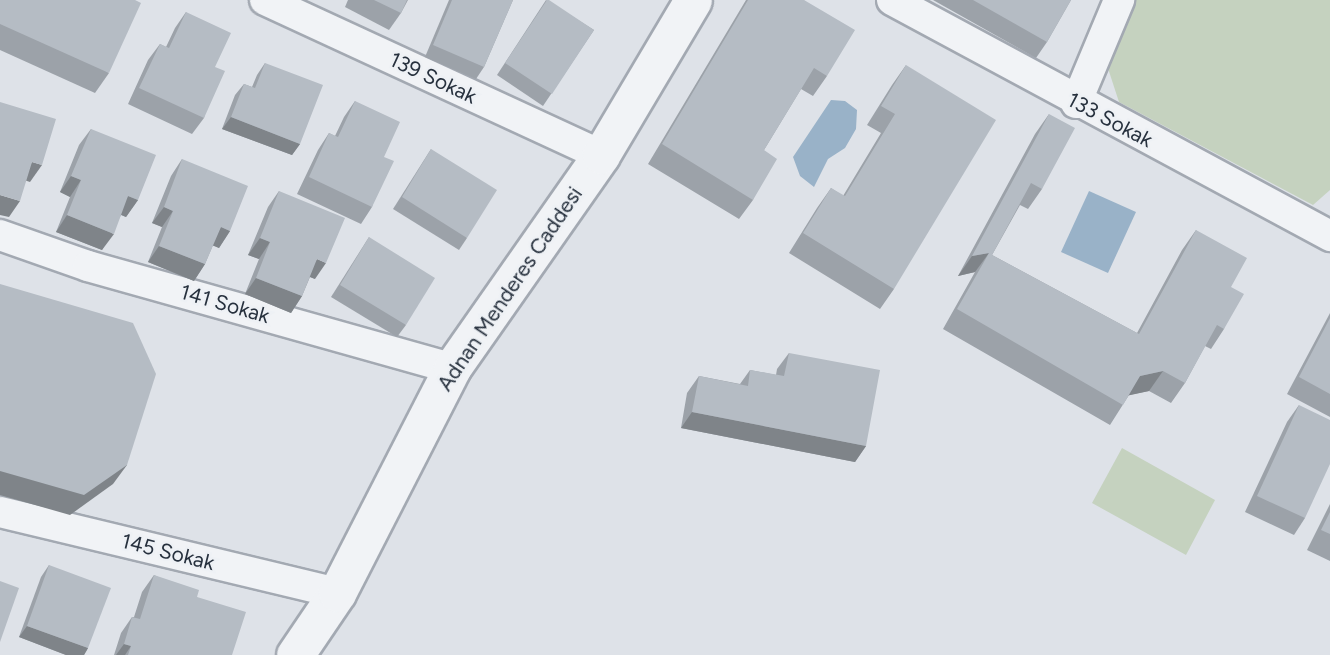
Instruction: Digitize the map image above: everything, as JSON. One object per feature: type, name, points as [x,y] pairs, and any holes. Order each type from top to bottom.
[{"type":"street","name":"139 Sokak","points":[[265,0],[601,155]]},
{"type":"street","name":"Adnan Menderes Caddesi","points":[[295,655],[337,593],[452,368],[601,155],[693,0]]},
{"type":"street","name":"133 Sokak","points":[[892,0],[1076,103],[1330,236]]},
{"type":"street","points":[[1076,103],[1119,0]]},
{"type":"street","name":"141 Sokak","points":[[0,235],[89,266],[452,368]]},
{"type":"street","name":"145 Sokak","points":[[0,512],[337,593]]},
{"type":"green space","points":[[1121,0],[1330,0],[1330,190],[1313,205],[1119,102],[1101,47]]},
{"type":"green space","points":[[1122,448],[1215,500],[1186,555],[1092,503]]},
{"type":"water","points":[[831,100],[845,101],[857,110],[856,129],[845,148],[828,159],[814,187],[800,176],[793,157]]},
{"type":"water","points":[[1089,191],[1136,212],[1108,273],[1061,252]]},
{"type":"building","points":[[0,0],[135,0],[141,3],[109,73],[0,24]]},
{"type":"building","points":[[374,0],[407,0],[401,13]]},
{"type":"building","points":[[452,0],[513,0],[484,67],[433,45]]},
{"type":"building","points":[[547,0],[594,30],[552,94],[505,63]]},
{"type":"building","points":[[748,0],[804,0],[855,30],[827,76],[814,68],[764,150],[777,159],[753,200],[662,144]]},
{"type":"building","points":[[973,0],[1071,0],[1047,42]]},
{"type":"building","points":[[186,12],[231,33],[215,67],[225,71],[204,118],[139,88],[160,44],[169,48]]},
{"type":"building","points":[[265,63],[323,85],[300,144],[231,117],[244,84],[255,88]]},
{"type":"building","points":[[906,65],[996,120],[894,289],[803,233],[831,188],[845,196],[895,114],[881,106]]},
{"type":"building","points":[[355,101],[400,122],[384,157],[394,161],[372,207],[309,177],[329,133],[338,137]]},
{"type":"building","points":[[0,102],[56,119],[42,165],[32,162],[20,201],[0,195]]},
{"type":"building","points":[[1049,114],[1075,128],[1042,189],[1031,183],[992,255],[1139,334],[1196,230],[1247,258],[1231,287],[1244,294],[1224,329],[1217,325],[1185,383],[1163,371],[1140,376],[1123,405],[957,309],[989,253],[972,256]]},
{"type":"building","points":[[91,129],[156,155],[138,200],[128,196],[114,234],[67,215],[81,180],[71,176]]},
{"type":"building","points":[[431,149],[497,190],[467,238],[402,197]]},
{"type":"building","points":[[182,159],[248,186],[230,231],[221,227],[205,264],[159,246],[173,211],[164,207]]},
{"type":"building","points":[[279,191],[345,218],[326,263],[317,259],[302,296],[256,278],[270,242],[260,238]]},
{"type":"building","points":[[369,237],[435,278],[406,325],[340,285]]},
{"type":"building","points":[[0,284],[133,323],[156,374],[127,465],[84,495],[0,471]]},
{"type":"building","points":[[1330,318],[1330,394],[1299,377]]},
{"type":"building","points":[[789,353],[880,370],[866,446],[692,412],[699,376],[748,386],[750,370],[784,376]]},
{"type":"building","points":[[1299,405],[1330,420],[1330,464],[1305,518],[1257,496]]},
{"type":"building","points":[[1330,512],[1330,534],[1321,530]]},
{"type":"building","points":[[49,565],[111,588],[88,648],[27,626]]},
{"type":"building","points":[[154,575],[199,590],[197,597],[246,612],[232,655],[128,655],[131,646],[124,644],[132,617],[140,619]]},
{"type":"building","points":[[0,581],[19,588],[0,642]]}]
